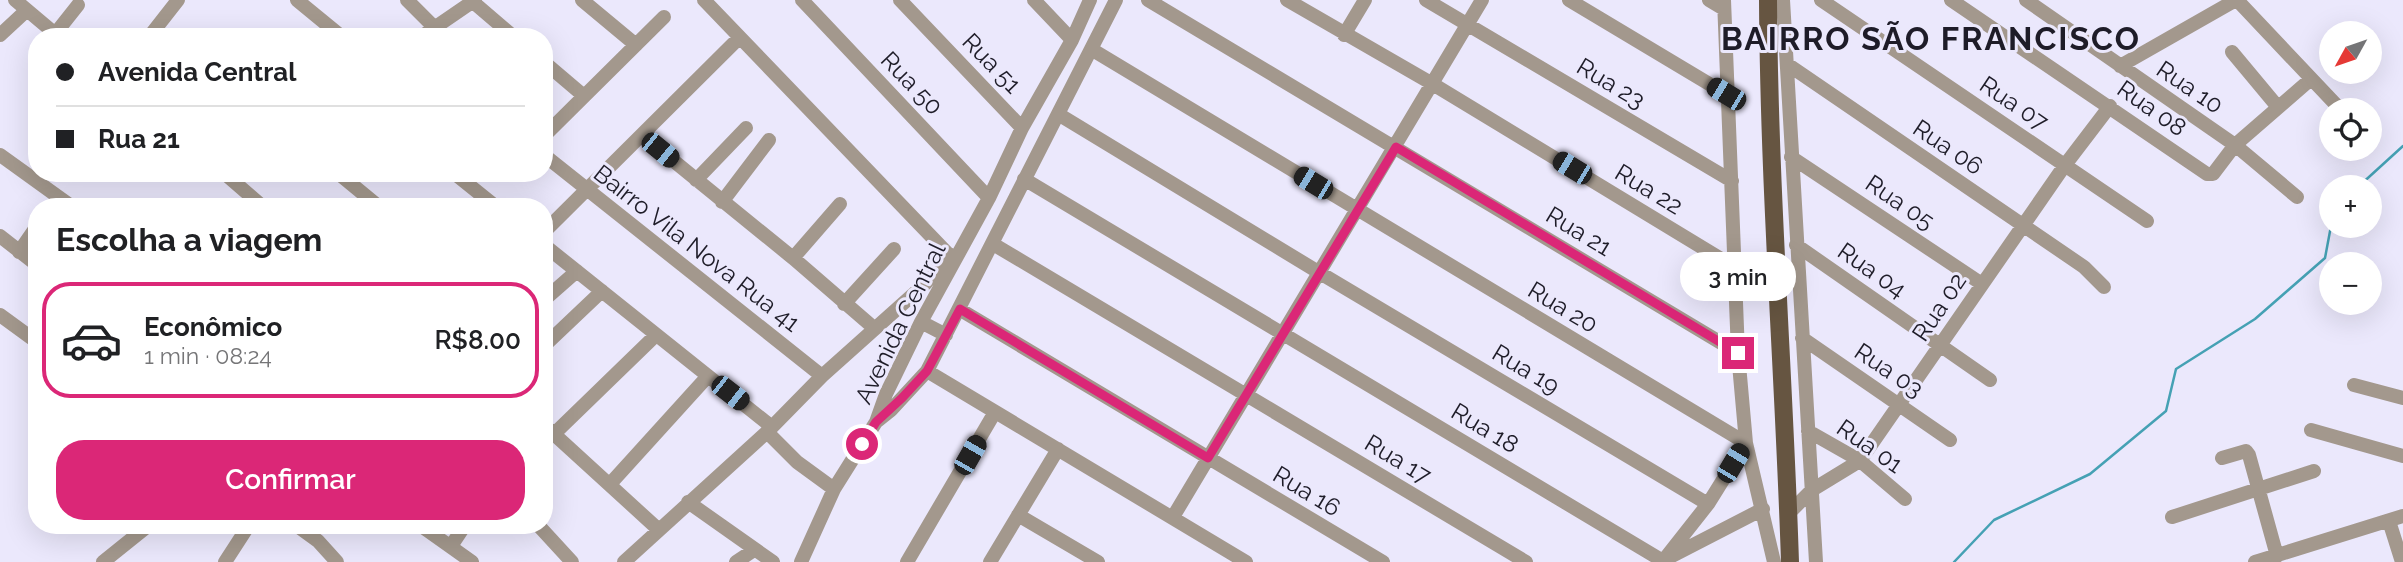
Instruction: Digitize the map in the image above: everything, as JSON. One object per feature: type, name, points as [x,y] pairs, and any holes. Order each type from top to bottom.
[{"type":"main road","points":[[1768,0],[1770,130],[1790,562]]},
{"type":"street","points":[[156,28],[178,0]]},
{"type":"street","points":[[297,0],[331,28]]},
{"type":"street","points":[[407,0],[435,27],[474,1],[504,28]]},
{"type":"street","points":[[582,0],[636,45]]},
{"type":"street","points":[[624,562],[952,258],[704,0]]},
{"type":"street","name":"Rua 50","points":[[802,0],[989,198]]},
{"type":"street","name":"Rua 51","points":[[900,0],[1022,128]]},
{"type":"street","points":[[1034,0],[1072,40]]},
{"type":"street","name":"Avenida Central","points":[[876,422],[886,394],[952,258],[989,198],[1022,128],[1072,40],[1090,0]]},
{"type":"street","name":"Avenida Central","points":[[876,422],[897,404],[927,371],[1116,0]]},
{"type":"street","name":"Rua 21","points":[[1149,0],[1738,353]]},
{"type":"street","name":"Rua 22","points":[[1287,0],[1431,83],[1736,268]]},
{"type":"street","points":[[1344,34],[1365,0]]},
{"type":"street","name":"Rua 23","points":[[1426,0],[1732,181]]},
{"type":"street","points":[[1173,517],[1482,0]]},
{"type":"street","points":[[1569,0],[1726,94]]},
{"type":"street","points":[[1709,0],[1724,5],[1738,353],[1746,443],[1774,562]]},
{"type":"street","points":[[1783,0],[1816,562]]},
{"type":"street","name":"Rua 07","points":[[1821,0],[2147,221]]},
{"type":"street","name":"Rua 08","points":[[1951,0],[2203,172],[2213,174],[2235,145]]},
{"type":"street","name":"Rua 10","points":[[2026,0],[2235,145],[2297,197]]},
{"type":"street","points":[[2237,0],[2329,98]]},
{"type":"street","name":"Rua 10","points":[[2120,66],[2237,0]]},
{"type":"street","points":[[0,35],[21,5],[49,28]]},
{"type":"street","points":[[62,28],[78,5]]},
{"type":"street","points":[[553,127],[664,17]]},
{"type":"street","points":[[553,223],[740,37]]},
{"type":"street","name":"Rua 20","points":[[1091,49],[1746,443]]},
{"type":"street","points":[[2232,52],[2277,106]]},
{"type":"street","name":"Rua 06","points":[[1787,64],[2084,267],[2104,287]]},
{"type":"street","points":[[553,70],[584,96]]},
{"type":"street","points":[[2235,145],[2311,79]]},
{"type":"street","name":"Rua 02","points":[[1788,514],[1812,490],[1859,460],[1900,405],[2065,165],[2110,106]]},
{"type":"street","name":"Rua 19","points":[[1058,114],[1708,504]]},
{"type":"street","points":[[696,180],[746,128]]},
{"type":"street","points":[[643,136],[874,328]]},
{"type":"street","points":[[723,202],[769,140]]},
{"type":"street","points":[[0,155],[28,179]]},
{"type":"street","name":"Rua 05","points":[[1791,157],[1982,284]]},
{"type":"street","name":"Bairro Vila Nova Rua 41","points":[[553,162],[822,376]]},
{"type":"street","name":"Rua 18","points":[[1024,179],[1662,561]]},
{"type":"street","points":[[31,182],[49,198]]},
{"type":"street","points":[[234,182],[253,198]]},
{"type":"street","points":[[349,182],[368,198]]},
{"type":"street","points":[[465,182],[485,198]]},
{"type":"street","points":[[793,258],[840,204]]},
{"type":"street","points":[[0,236],[28,258]]},
{"type":"street","points":[[19,252],[28,239]]},
{"type":"street","name":"Rua 17","points":[[993,244],[1526,562]]},
{"type":"street","name":"Rua 04","points":[[1796,245],[1990,380]]},
{"type":"street","points":[[844,304],[894,249]]},
{"type":"street","points":[[553,252],[708,376],[769,430],[797,462],[834,489]]},
{"type":"street","points":[[553,292],[577,271]]},
{"type":"street","points":[[553,337],[602,291]]},
{"type":"street","name":"Rua 16","points":[[960,309],[1382,562]]},
{"type":"street","points":[[0,315],[28,335]]},
{"type":"street","points":[[921,322],[946,335]]},
{"type":"street","points":[[553,426],[656,335]]},
{"type":"street","name":"Rua 03","points":[[1802,338],[1950,440]]},
{"type":"street","points":[[927,371],[1246,562]]},
{"type":"street","points":[[610,484],[708,376]]},
{"type":"street","points":[[2354,385],[2403,398]]},
{"type":"street","points":[[907,562],[995,412]]},
{"type":"street","points":[[801,562],[834,489],[876,422]]},
{"type":"street","points":[[2311,430],[2403,456]]},
{"type":"street","name":"Rua 01","points":[[1808,431],[1859,460],[1905,499]]},
{"type":"street","points":[[553,432],[659,530]]},
{"type":"street","points":[[1662,561],[1708,504],[1746,443]]},
{"type":"street","points":[[990,562],[1058,449]]},
{"type":"street","points":[[2222,458],[2246,451],[2277,556]]},
{"type":"street","points":[[2172,517],[2314,471]]},
{"type":"street","points":[[688,502],[773,562]]},
{"type":"street","points":[[1662,561],[1763,509]]},
{"type":"street","points":[[1018,515],[1093,561]]},
{"type":"street","points":[[2255,562],[2396,519],[2402,562]]},
{"type":"street","points":[[103,562],[138,534]]},
{"type":"street","points":[[225,562],[243,534]]},
{"type":"street","points":[[305,534],[330,559]]},
{"type":"street","points":[[434,534],[472,562]]},
{"type":"street","points":[[451,546],[459,534]]},
{"type":"street","points":[[546,534],[572,562]]},
{"type":"street","points":[[737,562],[754,550]]},
{"type":"waterway","points":[[2371,175],[2403,146]]},
{"type":"waterway","points":[[1954,562],[1994,520],[2090,474],[2166,411],[2176,369],[2255,319],[2325,258],[2329,238]]},
{"type":"district","name":"BAIRRO SÃO FRANCISCO","points":[[1931,38]]},
{"type":"route","points":[[862,444],[876,422],[891,410],[927,371],[960,309],[1208,458],[1396,147],[1738,353]]}]
